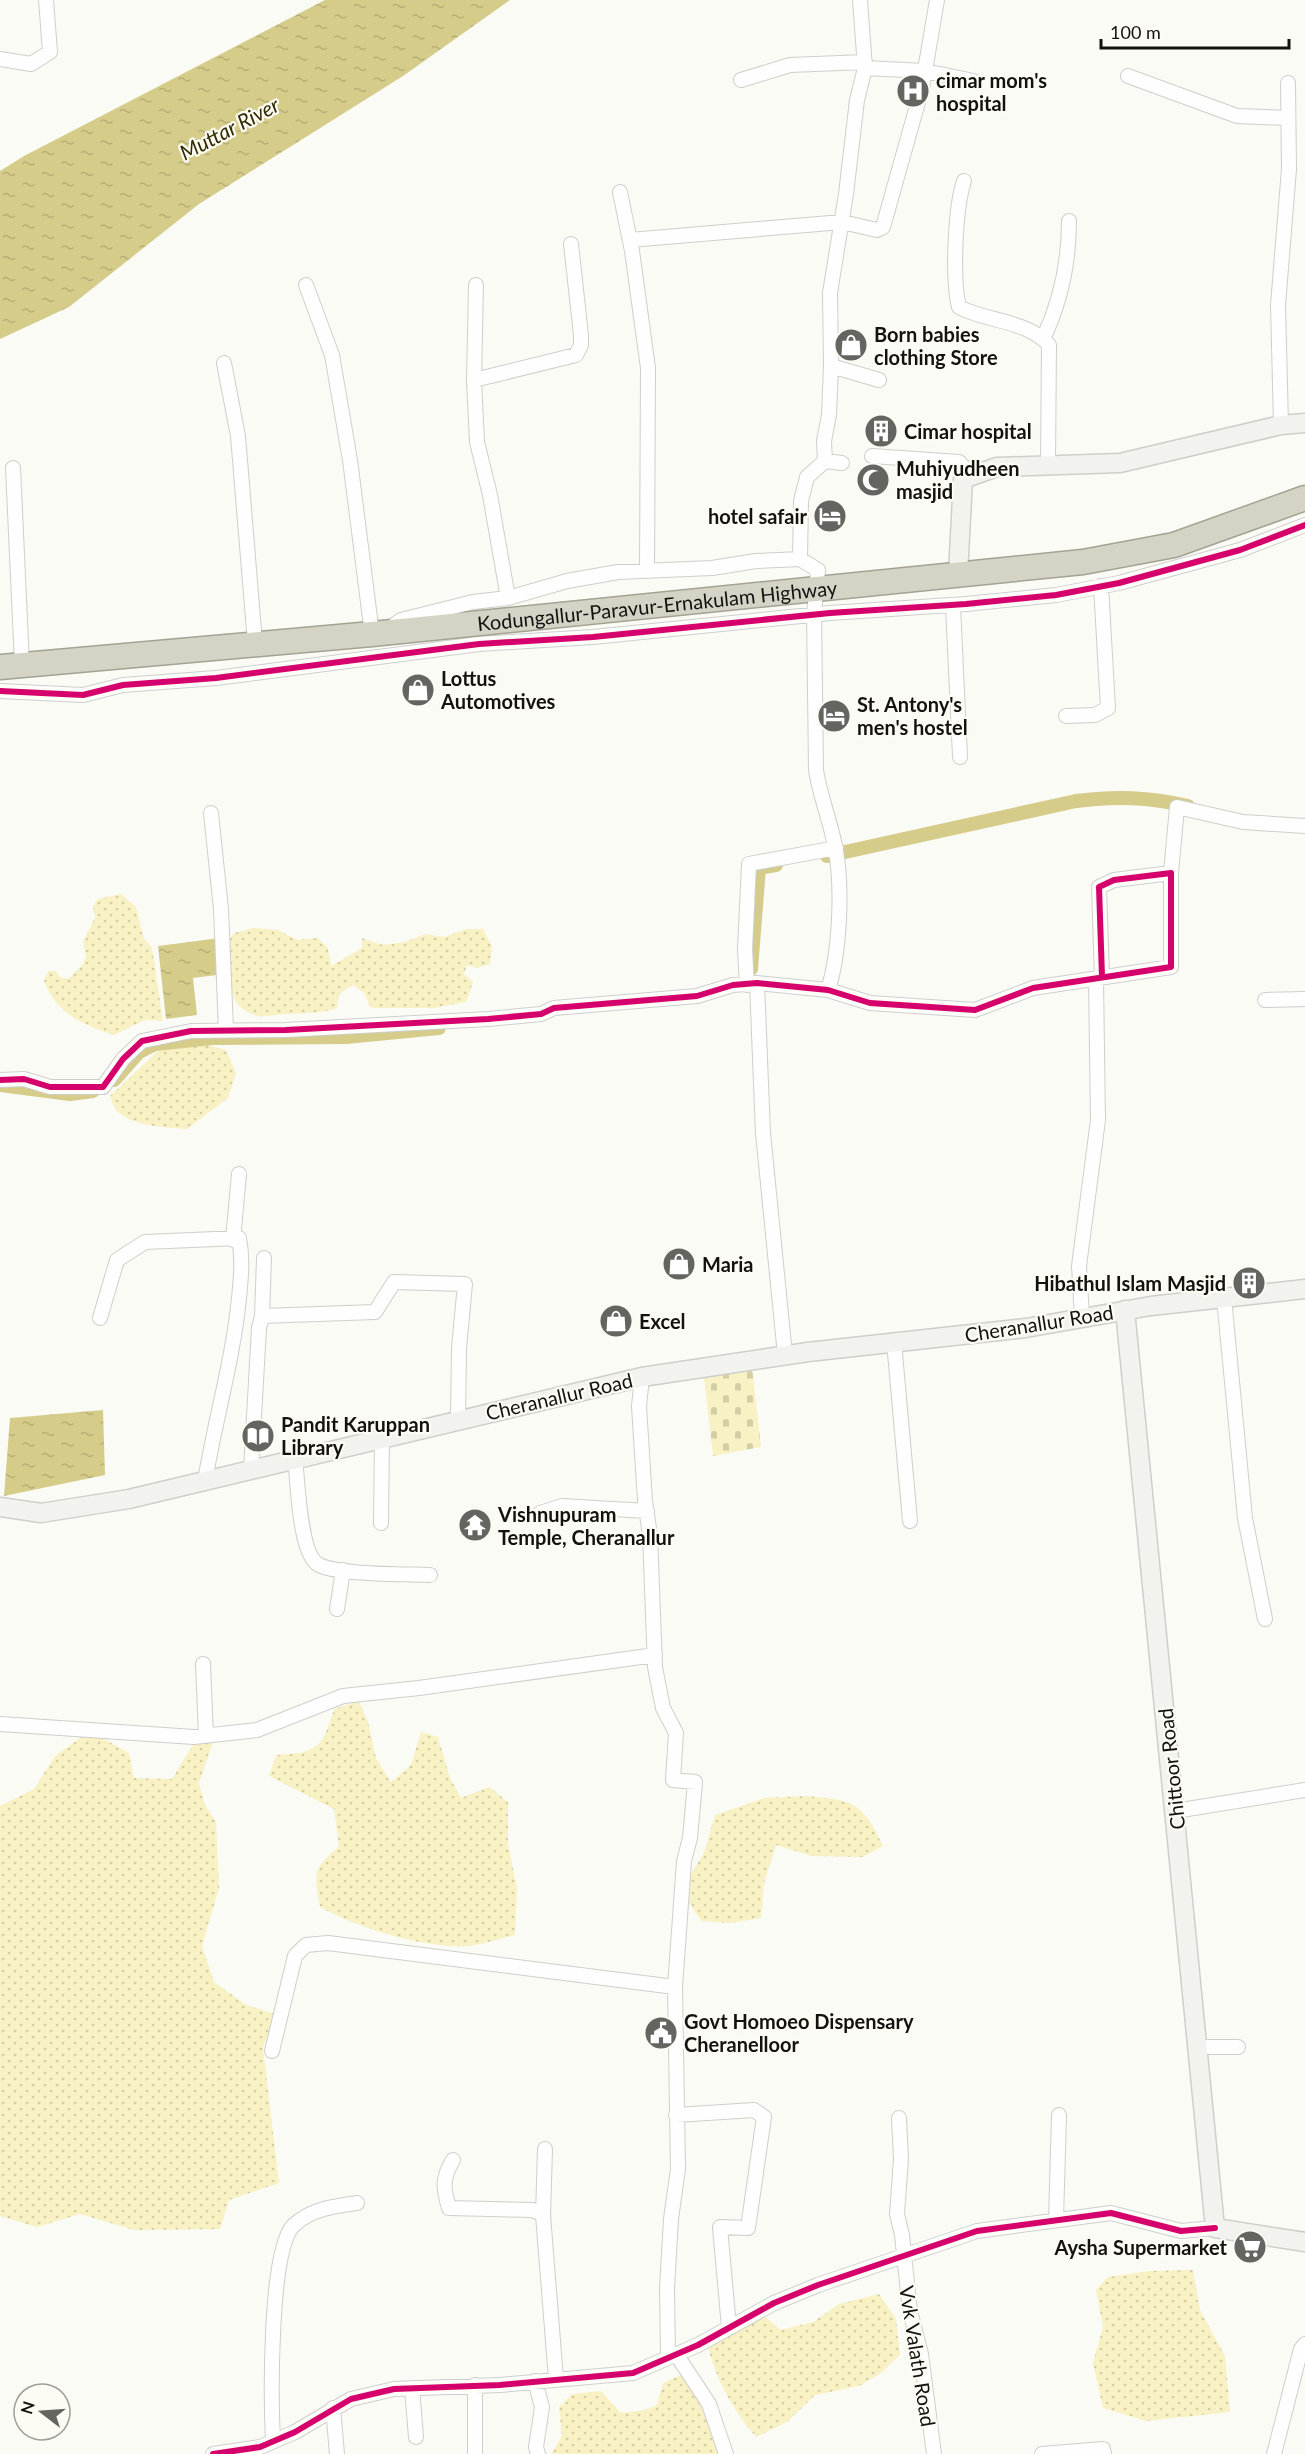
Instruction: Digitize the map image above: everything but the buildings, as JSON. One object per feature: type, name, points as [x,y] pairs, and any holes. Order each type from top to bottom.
[{"type":"highway","name":"Kodungallur-Paravur-Ernakulam Highway","points":[[11,666],[377,633],[1083,562],[1174,545],[1305,498]]},
{"type":"main road","points":[[958,574],[960,492],[963,479],[997,467],[1120,463],[1281,425],[1305,423]]},
{"type":"main road","name":"Cheranallur Road","points":[[0,1507],[41,1513],[129,1499],[642,1377],[784,1355],[1026,1328],[1125,1310],[1305,1288]]},
{"type":"main road","name":"Chittoor Road","points":[[1125,1310],[1215,2228]]},
{"type":"main road","points":[[1215,2228],[1305,2242]]},
{"type":"street","points":[[0,59],[31,64],[50,52],[46,0]]},
{"type":"street","points":[[825,461],[824,441],[829,416],[831,366],[830,293],[842,222],[857,100],[865,65],[860,0]]},
{"type":"street","points":[[630,240],[842,222],[877,230],[886,222],[925,71],[937,0]]},
{"type":"street","points":[[741,80],[790,65],[865,65],[925,71],[974,81]]},
{"type":"street","points":[[1128,76],[1237,116],[1288,118]]},
{"type":"street","points":[[1281,425],[1278,305],[1289,169],[1288,83]]},
{"type":"street","points":[[964,181],[956,253],[956,296],[959,307],[971,314],[1023,329],[1044,339],[1049,345],[1051,356],[1048,465]]},
{"type":"street","points":[[620,192],[630,240],[648,368],[646,570]]},
{"type":"street","points":[[1044,339],[1054,314],[1066,270],[1069,253],[1069,221]]},
{"type":"street","points":[[474,380],[576,355],[581,345],[581,334],[571,244]]},
{"type":"street","points":[[306,285],[332,355],[377,633],[401,620],[473,602],[508,598],[567,582],[618,572],[712,568],[756,561],[800,559],[818,570],[814,614],[816,770],[820,794],[836,852],[838,913],[832,976],[828,990]]},
{"type":"street","points":[[476,285],[474,380],[477,442],[490,495],[508,598]]},
{"type":"street","points":[[224,363],[238,436],[255,644]]},
{"type":"street","points":[[831,366],[879,380]]},
{"type":"street","points":[[872,456],[959,462],[972,476]]},
{"type":"street","points":[[800,559],[801,511],[807,477],[825,461],[842,463]]},
{"type":"street","points":[[11,666],[13,468]]},
{"type":"street","points":[[0,691],[83,695],[123,685],[216,678],[479,644],[593,637],[814,614],[953,605],[1056,595],[1101,586],[1240,550],[1305,525]]},
{"type":"street","points":[[1066,716],[1095,715],[1108,708],[1101,586]]},
{"type":"street","points":[[953,605],[960,757]]},
{"type":"street","points":[[0,1080],[24,1079],[50,1087],[103,1087],[123,1059],[142,1041],[191,1031],[488,1019],[541,1014],[554,1008],[697,996],[733,985],[752,984],[828,990],[870,1003],[975,1010],[1033,988],[1171,967],[1171,873],[1177,807],[1243,822],[1305,826]]},
{"type":"street","points":[[211,813],[220,909],[226,1030]]},
{"type":"street","points":[[784,1355],[763,1133],[752,984],[745,950],[749,864],[836,852]]},
{"type":"street","points":[[1082,1317],[1079,1266],[1098,1120],[1099,887],[1114,880],[1171,873]]},
{"type":"street","points":[[1265,1000],[1305,999]]},
{"type":"street","points":[[233,1240],[238,1174]]},
{"type":"street","points":[[100,1318],[117,1260],[145,1242],[239,1238],[243,1257],[234,1344],[213,1431],[205,1481]]},
{"type":"street","points":[[251,1470],[264,1258]]},
{"type":"street","points":[[262,1317],[375,1312],[394,1282],[465,1284],[459,1348],[458,1419]]},
{"type":"street","points":[[1224,1298],[1245,1518],[1265,1619]]},
{"type":"street","points":[[894,1342],[910,1521]]},
{"type":"street","points":[[642,1377],[639,1407],[655,1655],[663,1708],[676,1733],[673,1780],[695,1782],[690,1838],[684,1861],[675,1987],[678,2169],[671,2219],[667,2279],[672,2355],[709,2404],[726,2454]]},
{"type":"street","points":[[381,1523],[382,1438]]},
{"type":"street","points":[[295,1459],[304,1538],[310,1556],[318,1565],[343,1570],[430,1575]]},
{"type":"street","points":[[540,1512],[562,1506],[646,1511]]},
{"type":"street","points":[[337,1609],[343,1570]]},
{"type":"street","points":[[0,1724],[92,1732],[194,1737],[257,1730],[343,1696],[419,1688],[655,1655]]},
{"type":"street","points":[[203,1664],[206,1735]]},
{"type":"street","points":[[1175,1811],[1305,1790]]},
{"type":"street","points":[[272,2051],[295,1956],[306,1944],[340,1945],[675,1987]]},
{"type":"street","points":[[1198,2047],[1238,2047]]},
{"type":"street","points":[[676,2115],[754,2110],[764,2117],[748,2228],[720,2227],[729,2328]]},
{"type":"street","points":[[1056,2220],[1059,2115]]},
{"type":"street","name":"Vvk Valath Road","points":[[899,2118],[901,2158],[897,2214],[902,2235],[910,2311],[921,2354],[934,2454]]},
{"type":"street","points":[[545,2150],[543,2215],[556,2379]]},
{"type":"street","points":[[453,2160],[445,2172],[443,2186],[449,2208],[533,2210],[543,2215]]},
{"type":"street","points":[[273,2441],[271,2394],[278,2270],[291,2228],[310,2212],[357,2203]]},
{"type":"street","points":[[213,2454],[260,2447],[295,2432],[351,2399],[394,2389],[633,2373],[729,2328],[774,2303],[818,2284],[976,2231],[1111,2213],[1181,2231],[1215,2228]]},
{"type":"street","points":[[1274,2454],[1301,2349],[1305,2344]]},
{"type":"street","points":[[535,2381],[542,2407],[536,2447],[538,2454]]},
{"type":"street","points":[[475,2385],[475,2454]]},
{"type":"street","points":[[412,2388],[416,2437]]},
{"type":"street","points":[[333,2408],[337,2454]]},
{"type":"street","points":[[1042,2454],[1103,2450],[1104,2454]]},
{"type":"green space","points":[[121,894],[136,907],[144,939],[152,948],[163,1021],[145,1020],[114,1035],[72,1016],[55,1001],[44,981],[48,971],[56,971],[60,977],[68,979],[83,964],[86,956],[83,941],[95,918],[93,906],[98,899]]},
{"type":"green space","points":[[254,928],[278,930],[297,940],[318,938],[328,948],[331,966],[362,948],[362,938],[383,945],[405,942],[425,934],[444,937],[467,929],[483,929],[492,947],[490,964],[477,968],[467,965],[464,974],[473,982],[466,1002],[434,1008],[371,1008],[364,993],[353,985],[345,989],[338,1000],[337,1008],[331,1010],[259,1016],[239,1005],[233,996],[228,974],[230,939],[234,933]]},
{"type":"green space","points":[[198,1042],[226,1050],[236,1073],[228,1098],[187,1129],[140,1123],[123,1116],[116,1110],[110,1096],[159,1050]]},
{"type":"green space","points":[[752,1367],[761,1447],[713,1456],[704,1377]]},
{"type":"green space","points":[[359,1701],[368,1722],[376,1758],[391,1782],[411,1765],[421,1732],[438,1737],[450,1778],[461,1798],[489,1787],[508,1802],[508,1844],[517,1888],[515,1935],[469,1946],[432,1944],[392,1936],[320,1907],[317,1872],[339,1846],[334,1809],[269,1776],[276,1755],[302,1752],[317,1746],[326,1732],[334,1709]]},
{"type":"green space","points":[[90,1731],[129,1753],[134,1778],[172,1779],[194,1743],[215,1736],[199,1783],[205,1805],[216,1822],[219,1888],[202,1946],[214,1982],[246,2005],[276,2014],[263,2047],[279,2183],[229,2200],[220,2229],[134,2230],[80,2214],[37,2227],[0,2216],[0,1806],[34,1789],[55,1756]]},
{"type":"green space","points":[[805,1796],[834,1799],[862,1811],[883,1846],[863,1857],[812,1856],[776,1845],[764,1883],[761,1918],[730,1923],[701,1921],[681,1890],[704,1853],[715,1815],[765,1798]]},
{"type":"green space","points":[[1193,2270],[1200,2310],[1225,2356],[1230,2412],[1146,2421],[1103,2408],[1093,2363],[1103,2327],[1096,2290],[1108,2277],[1149,2271]]},
{"type":"green space","points":[[879,2294],[896,2319],[900,2355],[881,2373],[859,2386],[815,2395],[787,2422],[756,2437],[725,2392],[706,2340],[759,2312],[781,2330],[813,2322],[839,2304]]},
{"type":"green space","points":[[688,2372],[726,2454],[551,2454],[562,2436],[559,2407],[572,2394],[601,2391],[621,2413],[645,2410],[657,2405],[663,2383]]},
{"type":"water","name":"Muttar River","points":[[325,0],[510,0],[403,76],[199,204],[69,307],[0,339],[0,171],[24,156]]},
{"type":"water","points":[[220,938],[224,974],[193,978],[197,1015],[166,1019],[158,946]]},
{"type":"water","points":[[103,1410],[105,1475],[4,1496],[10,1418]]},
{"type":"waterway","points":[[827,856],[1076,801],[1132,798],[1188,806]]},
{"type":"waterway","points":[[751,969],[759,868],[776,865]]},
{"type":"waterway","points":[[114,1080],[139,1052],[155,1044],[212,1038],[346,1037],[439,1028]]},
{"type":"waterway","points":[[0,1085],[70,1094],[93,1091]]},
{"type":"cycle path","points":[[0,691],[83,695],[123,685],[216,678],[479,644],[593,637],[830,613],[966,604],[1056,595],[1119,583],[1240,550],[1305,525]]},
{"type":"cycle path","points":[[0,1080],[24,1079],[50,1087],[103,1087],[123,1059],[142,1041],[191,1031],[286,1030],[488,1019],[541,1014],[554,1008],[697,996],[733,985],[757,983],[828,990],[870,1003],[975,1010],[1033,988],[1171,967],[1171,873],[1114,880],[1099,887],[1102,977]]},
{"type":"cycle path","points":[[213,2454],[260,2447],[295,2432],[351,2399],[394,2389],[500,2385],[633,2373],[698,2345],[774,2303],[818,2285],[977,2231],[1111,2213],[1181,2231],[1215,2228]]},
{"type":"place","name":"cimar mom's hospital","points":[[913,91]]},
{"type":"place","name":"Born babies clothing Store","points":[[851,345]]},
{"type":"place","name":"Cimar hospital","points":[[881,431]]},
{"type":"place","name":"Muhiyudheen masjid","points":[[873,480]]},
{"type":"place","name":"hotel safair","points":[[830,516]]},
{"type":"place","name":"Lottus Automotives","points":[[418,690]]},
{"type":"place","name":"St. Antony's men's hostel","points":[[834,716]]},
{"type":"place","name":"Maria","points":[[679,1264]]},
{"type":"place","name":"Hibathul Islam Masjid","points":[[1249,1283]]},
{"type":"place","name":"Excel","points":[[616,1321]]},
{"type":"place","name":"Pandit Karuppan Library","points":[[258,1436]]},
{"type":"place","name":"Vishnupuram Temple, Cheranallur","points":[[475,1525]]},
{"type":"place","name":"Govt Homoeo Dispensary Cheranelloor","points":[[661,2033]]},
{"type":"place","name":"Aysha Supermarket","points":[[1250,2247]]}]
